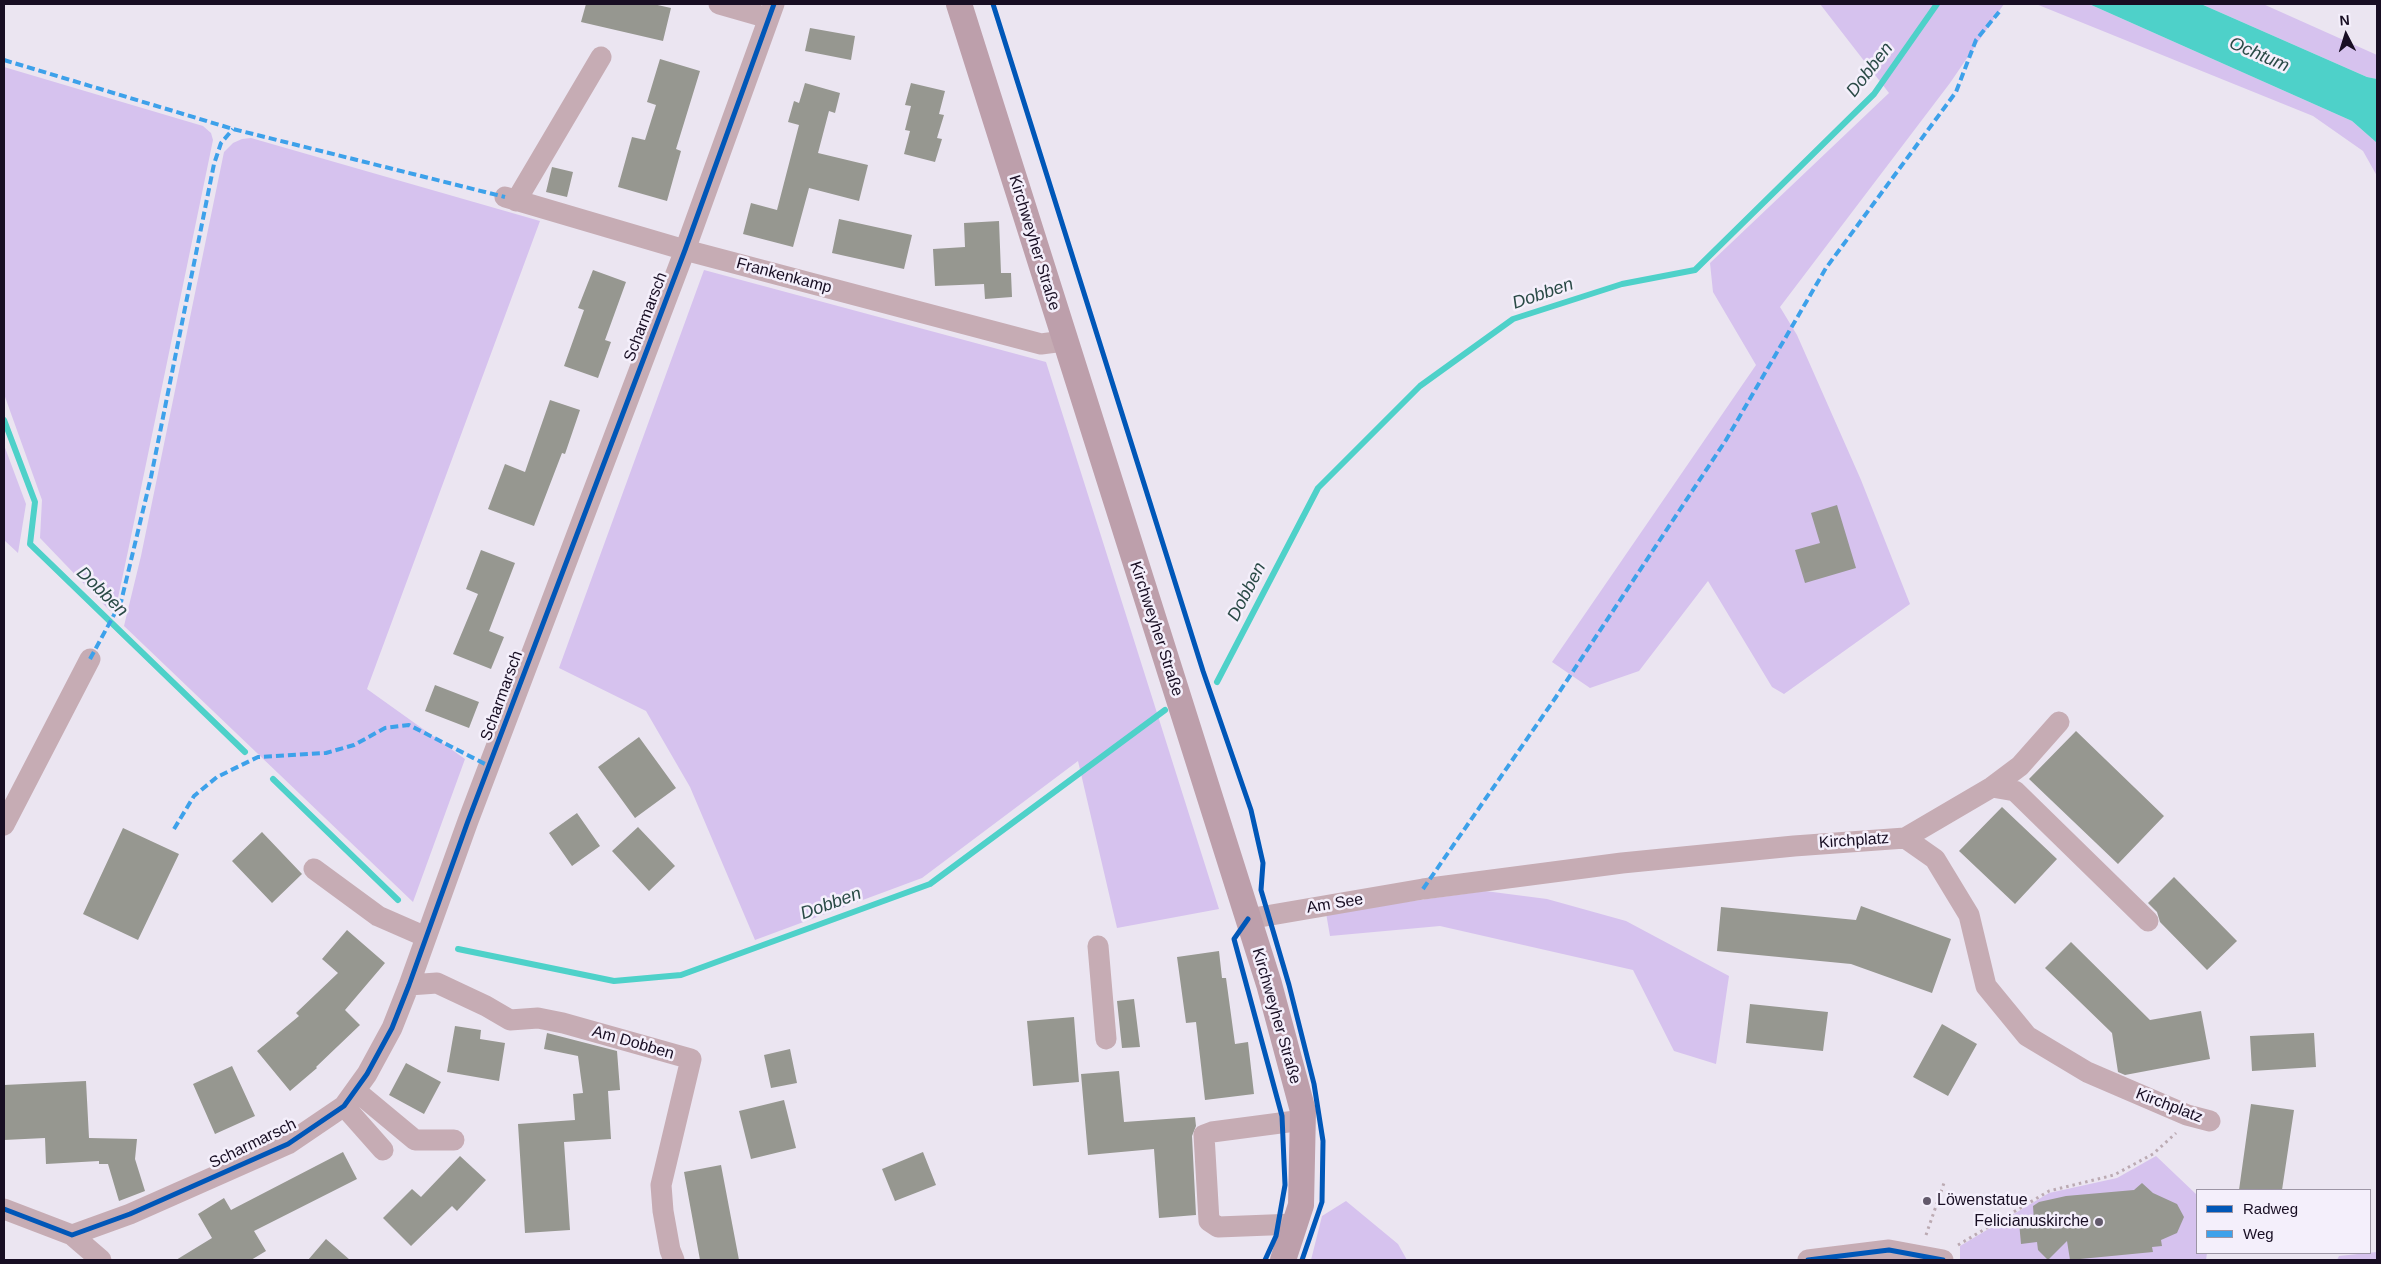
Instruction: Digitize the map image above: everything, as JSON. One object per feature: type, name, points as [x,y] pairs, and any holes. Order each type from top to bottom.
[{"type":"main road","name":"Kirchweyher Straße","points":[[959,4],[1064,341],[1269,984],[1303,1111],[1301,1204],[1283,1260]]},
{"type":"street","points":[[719,4],[771,11]]},
{"type":"street","name":"Scharmarsch","points":[[72,1235],[130,1214],[288,1144],[350,1098],[392,1028],[468,821],[685,250],[771,11]]},
{"type":"street","name":"Frankenkamp","points":[[601,57],[511,199],[685,250],[1041,344],[1064,341]]},
{"type":"street","points":[[4,825],[90,658]]},
{"type":"street","points":[[1905,838],[1992,787],[2020,766],[2059,722]]},
{"type":"street","points":[[1992,787],[2015,791],[2148,921]]},
{"type":"street","name":"Kirchplatz","points":[[1423,889],[1622,863],[1794,846],[1905,838],[1935,859],[1940,867],[1969,915],[1986,986],[2027,1036],[2087,1072],[2187,1115],[2210,1121]]},
{"type":"street","points":[[314,869],[378,916],[426,936]]},
{"type":"street","name":"Am See","points":[[1248,919],[1423,889]]},
{"type":"street","points":[[1098,946],[1106,1039]]},
{"type":"street","name":"Am Dobben","points":[[409,985],[437,983],[510,1020],[538,1018],[563,1023],[691,1059],[661,1185],[663,1211],[670,1250],[674,1260]]},
{"type":"street","points":[[350,1098],[415,1140],[454,1140]]},
{"type":"street","points":[[350,1098],[383,1150]]},
{"type":"street","points":[[1295,1224],[1218,1227],[1209,1221],[1204,1136],[1212,1132],[1302,1120]]},
{"type":"street","points":[[4,1210],[72,1235],[101,1260]]},
{"type":"street","points":[[1808,1260],[1889,1250],[1943,1260]]},
{"type":"path","points":[[1943,1260],[1959,1244],[2049,1191],[2114,1174],[2152,1154],[2175,1136],[2187,1115]]},
{"type":"path","points":[[1919,1255],[1944,1183]]},
{"type":"shaded area","points":[[1820,4],[2004,4],[1950,83],[1780,307],[1797,335],[1861,480],[1910,604],[1784,694],[1772,687],[1708,581],[1639,671],[1590,688],[1552,662],[1756,365],[1713,292],[1710,263],[1889,93]]},
{"type":"shaded area","points":[[2036,4],[2089,4],[2352,121],[2377,143],[2377,176],[2363,151],[2313,116]]},
{"type":"shaded area","points":[[2201,4],[2263,4],[2377,55],[2377,79],[2367,77]]},
{"type":"shaded area","points":[[4,67],[203,126],[211,133],[213,140],[118,598],[110,611],[40,538],[42,500],[4,394]]},
{"type":"shaded area","points":[[251,138],[540,221],[367,689],[465,759],[413,902],[124,626],[141,556],[224,152],[233,143]]},
{"type":"shaded area","points":[[704,270],[1046,362],[1219,909],[1117,928],[1078,761],[922,878],[755,940],[690,787],[646,711],[559,668]]},
{"type":"shaded area","points":[[4,445],[26,504],[18,553],[4,540]]},
{"type":"shaded area","points":[[1485,891],[1547,899],[1626,921],[1729,976],[1716,1064],[1674,1051],[1633,970],[1440,926],[1330,936],[1326,913]]},
{"type":"shaded area","points":[[2156,1156],[2196,1194],[2196,1254],[2207,1254],[2206,1260],[1960,1260],[1960,1246],[2049,1193],[2117,1178]]},
{"type":"shaded area","points":[[1346,1201],[1398,1244],[1407,1260],[1311,1260],[1322,1216]]},
{"type":"shaded area","points":[[2377,1252],[2377,1260],[2337,1260],[2339,1256]]},
{"type":"water","name":"Ochtum","points":[[2089,4],[2201,4],[2367,77],[2377,79],[2377,143],[2352,121]]},
{"type":"building","points":[[586,4],[653,4],[671,8],[663,41],[581,22]]},
{"type":"building","points":[[810,28],[855,36],[851,60],[805,51]]},
{"type":"building","points":[[660,59],[700,71],[676,149],[681,151],[667,201],[618,187],[632,137],[645,140],[656,105],[647,102]]},
{"type":"building","points":[[805,83],[840,93],[835,113],[829,111],[818,153],[868,165],[859,201],[809,188],[793,247],[743,234],[751,203],[777,210],[799,125],[788,122],[794,101],[799,103]]},
{"type":"building","points":[[911,83],[945,91],[939,114],[944,115],[937,138],[942,139],[935,162],[904,154],[910,131],[905,130],[911,106],[905,105]]},
{"type":"building","points":[[552,167],[573,172],[567,197],[546,192]]},
{"type":"building","points":[[839,219],[912,235],[904,269],[832,253]]},
{"type":"building","points":[[999,221],[1001,273],[1011,273],[1012,297],[985,299],[984,284],[935,286],[933,249],[965,247],[964,223]]},
{"type":"building","points":[[593,270],[626,282],[605,340],[611,342],[598,378],[564,366],[584,310],[578,308]]},
{"type":"building","points":[[550,400],[580,410],[565,454],[562,453],[534,526],[488,509],[505,464],[525,472]]},
{"type":"building","points":[[1837,505],[1856,568],[1805,583],[1795,550],[1820,543],[1811,513]]},
{"type":"building","points":[[481,550],[515,563],[489,631],[504,637],[491,669],[453,654],[478,594],[466,589]]},
{"type":"building","points":[[435,685],[479,702],[469,728],[425,711]]},
{"type":"building","points":[[2076,731],[2164,816],[2118,864],[2029,779]]},
{"type":"building","points":[[639,737],[676,788],[635,818],[598,767]]},
{"type":"building","points":[[2002,807],[2057,859],[2015,904],[1959,851]]},
{"type":"building","points":[[577,813],[600,846],[572,866],[549,833]]},
{"type":"building","points":[[638,827],[675,866],[649,891],[612,851]]},
{"type":"building","points":[[123,828],[179,854],[138,940],[83,914]]},
{"type":"building","points":[[262,832],[302,874],[272,903],[232,861]]},
{"type":"building","points":[[2174,877],[2237,941],[2207,970],[2160,922],[2157,912],[2148,903]]},
{"type":"building","points":[[1861,906],[1951,939],[1932,993],[1851,964],[1717,951],[1721,907],[1856,920]]},
{"type":"building","points":[[347,930],[385,963],[345,1010],[360,1025],[317,1068],[290,1091],[257,1051],[299,1016],[296,1013],[338,973],[322,959]]},
{"type":"building","points":[[2071,942],[2150,1020],[2201,1011],[2210,1059],[2125,1075],[2118,1072],[2112,1033],[2045,968]]},
{"type":"building","points":[[1219,951],[1222,978],[1226,978],[1235,1044],[1248,1042],[1254,1094],[1205,1100],[1196,1022],[1186,1023],[1177,957]]},
{"type":"building","points":[[1134,999],[1140,1047],[1122,1048],[1117,1001]]},
{"type":"building","points":[[1750,1004],[1828,1012],[1823,1051],[1746,1043]]},
{"type":"building","points":[[1074,1017],[1079,1082],[1033,1086],[1027,1021]]},
{"type":"building","points":[[1942,1024],[1977,1044],[1948,1096],[1913,1077]]},
{"type":"building","points":[[455,1026],[481,1030],[480,1039],[505,1043],[499,1081],[447,1072]]},
{"type":"building","points":[[547,1033],[617,1051],[620,1090],[608,1091],[611,1139],[564,1142],[570,1230],[525,1233],[518,1124],[575,1120],[573,1094],[583,1093],[578,1056],[544,1049]]},
{"type":"building","points":[[2314,1033],[2316,1067],[2252,1071],[2250,1036]]},
{"type":"building","points":[[790,1049],[797,1083],[771,1088],[764,1055]]},
{"type":"building","points":[[406,1063],[441,1082],[424,1114],[389,1095]]},
{"type":"building","points":[[232,1066],[255,1116],[215,1134],[193,1084]]},
{"type":"building","points":[[1119,1071],[1124,1122],[1195,1117],[1196,1126],[1192,1136],[1196,1215],[1159,1218],[1154,1149],[1088,1155],[1081,1074]]},
{"type":"building","points":[[86,1081],[89,1138],[137,1139],[135,1159],[145,1191],[119,1201],[108,1164],[99,1164],[99,1161],[46,1164],[45,1138],[4,1140],[4,1085]]},
{"type":"building","points":[[784,1100],[796,1148],[751,1159],[739,1111]]},
{"type":"building","points":[[2251,1104],[2294,1110],[2282,1189],[2239,1189]]},
{"type":"building","points":[[343,1152],[357,1179],[254,1231],[266,1251],[251,1260],[176,1260],[212,1238],[198,1214],[224,1198],[231,1210]]},
{"type":"building","points":[[923,1152],[936,1185],[895,1201],[882,1169]]},
{"type":"building","points":[[460,1156],[486,1180],[457,1211],[452,1206],[411,1246],[383,1218],[412,1189],[421,1197]]},
{"type":"building","points":[[721,1165],[739,1260],[700,1260],[684,1172]]},
{"type":"building","name":"Felicianuskirche","points":[[2142,1183],[2153,1193],[2177,1204],[2184,1217],[2177,1233],[2161,1240],[2162,1246],[2152,1247],[2153,1252],[2070,1260],[2067,1241],[2048,1260],[2038,1250],[2037,1242],[2021,1244],[2019,1222],[2034,1221],[2033,1206],[2039,1202],[2066,1196],[2134,1190]]},
{"type":"building","points":[[326,1239],[350,1260],[308,1260]]},
{"type":"waterway","name":"Dobben","points":[[1217,682],[1318,488],[1420,386],[1513,319],[1622,284],[1695,270],[1874,94],[1937,4]]},
{"type":"waterway","name":"Dobben","points":[[4,420],[35,502],[30,544],[245,752]]},
{"type":"waterway","name":"Dobben","points":[[458,949],[614,981],[681,975],[930,884],[1165,710]]},
{"type":"waterway","name":"Dobben","points":[[273,779],[398,900]]},
{"type":"marked path","points":[[1423,889],[1556,697],[1726,440],[1826,268],[1956,92],[1976,40],[1999,12]]},
{"type":"marked path","points":[[4,60],[233,129],[505,197]]},
{"type":"marked path","points":[[90,659],[121,602],[151,477],[214,164],[221,143],[233,129]]},
{"type":"marked path","points":[[174,829],[194,796],[217,777],[258,757],[326,753],[354,745],[385,728],[409,725],[489,766]]},
{"type":"cycle path","points":[[4,1209],[72,1235],[130,1214],[288,1144],[344,1106],[367,1074],[392,1028],[409,985],[468,821],[685,250],[774,4]]},
{"type":"cycle path","points":[[993,4],[1203,671],[1251,810],[1263,863],[1261,890],[1289,985],[1314,1084],[1323,1141],[1322,1202],[1302,1260]]},
{"type":"cycle path","points":[[1248,919],[1234,939],[1282,1116],[1285,1185],[1276,1236],[1265,1260]]},
{"type":"cycle path","points":[[1808,1260],[1889,1250],[1943,1260]]},
{"type":"place","name":"Löwenstatue","points":[[1927,1201]]},
{"type":"place","name":"Felicianuskirche","points":[[2099,1222]]}]
